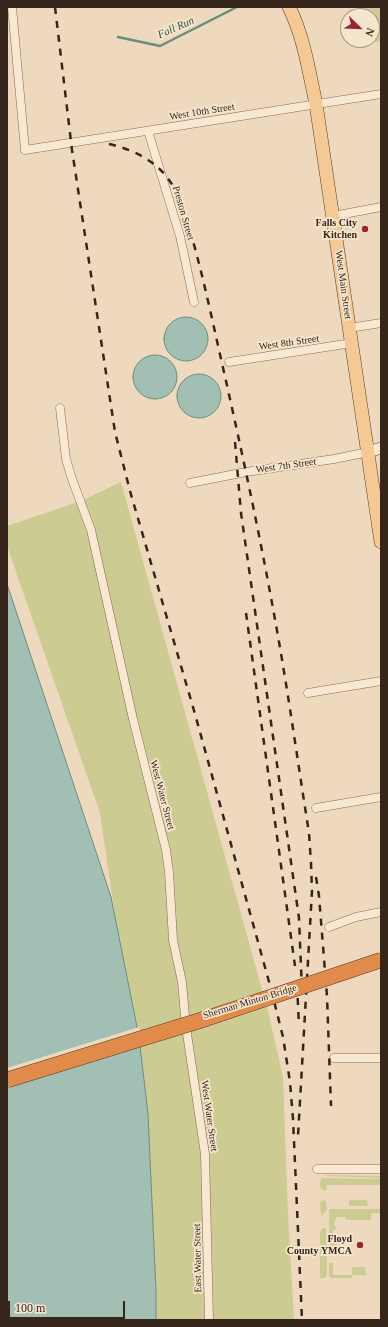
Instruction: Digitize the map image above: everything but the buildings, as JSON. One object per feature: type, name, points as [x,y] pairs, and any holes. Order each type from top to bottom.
[{"type":"highway","name":"Sherman Minton Bridge","points":[[381,956],[283,993],[121,1042],[284,994],[381,970]]},
{"type":"highway","points":[[7,1080],[208,1018],[381,960]]},
{"type":"main road","name":"West Main Street","points":[[288,7],[298,30],[308,64],[316,104],[381,542]]},
{"type":"street","points":[[7,63],[16,62],[12,7]]},
{"type":"street","name":"West 10th Street","points":[[16,62],[25,150],[381,94]]},
{"type":"street","name":"Preston Street","points":[[148,131],[180,236],[194,302]]},
{"type":"street","points":[[333,216],[381,207]]},
{"type":"street","points":[[349,328],[381,323]]},
{"type":"street","name":"West 8th Street","points":[[229,362],[352,343]]},
{"type":"street","name":"West Water Street","points":[[60,408],[66,459],[72,479],[92,530],[133,719],[166,850],[169,872],[173,940],[182,982],[186,1027],[205,1154],[206,1195]]},
{"type":"street","name":"West 7th Street","points":[[190,483],[246,472],[334,459],[381,448]]},
{"type":"street","points":[[308,693],[381,681]]},
{"type":"street","points":[[316,808],[381,797]]},
{"type":"street","points":[[329,927],[356,917],[381,912]]},
{"type":"street","points":[[334,1058],[381,1058]]},
{"type":"street","points":[[317,1169],[381,1169]]},
{"type":"street","name":"East Water Street","points":[[206,1195],[209,1320]]},
{"type":"shaded area","points":[[381,7],[381,42],[380,8],[359,8]]},
{"type":"shaded area","points":[[182,317],[190,317],[202,323],[208,335],[208,343],[202,355],[190,361],[182,361],[170,355],[164,343],[164,335],[170,323]]},
{"type":"shaded area","points":[[151,355],[159,355],[171,361],[177,373],[177,381],[171,393],[159,399],[151,399],[139,393],[133,381],[133,373],[139,361]]},
{"type":"shaded area","points":[[195,374],[203,374],[215,380],[221,392],[221,400],[215,412],[203,418],[195,418],[183,412],[177,400],[177,392],[183,380]]},
{"type":"shaded area","points":[[121,482],[268,1011],[283,1077],[288,1214],[294,1320],[156,1320],[148,1114],[139,1037],[115,916],[100,813],[7,546],[7,526],[81,501]]},
{"type":"shaded area","points":[[7,584],[111,897],[139,1037],[148,1114],[156,1320],[7,1320]]},
{"type":"shaded area","points":[[324,1176],[381,1176],[381,1178]]},
{"type":"shaded area","points":[[322,1178],[381,1179],[381,1185],[327,1185],[326,1190],[324,1191],[320,1187]]},
{"type":"shaded area","points":[[325,1200],[327,1210],[321,1216],[320,1204],[321,1201]]},
{"type":"shaded area","points":[[367,1200],[368,1206],[349,1206],[349,1201]]},
{"type":"shaded area","points":[[330,1209],[381,1209],[381,1213],[371,1213],[371,1220],[346,1220],[345,1217],[337,1217],[334,1224],[337,1229],[333,1230],[333,1239],[337,1239],[337,1247],[331,1247],[331,1254],[329,1254]]},
{"type":"shaded area","points":[[323,1228],[326,1228],[327,1254],[320,1254],[320,1232]]},
{"type":"shaded area","points":[[320,1256],[327,1256],[327,1275],[325,1278],[320,1278]]},
{"type":"shaded area","points":[[329,1263],[333,1263],[333,1275],[352,1275],[352,1278],[331,1278],[329,1276]]},
{"type":"shaded area","points":[[352,1267],[365,1267],[366,1275],[352,1275]]},
{"type":"pier","points":[[139,1027],[141,1037],[7,1086],[7,1068]]},
{"type":"waterway","name":"Fall Run","points":[[118,37],[160,46],[237,7]]},
{"type":"railway","points":[[55,7],[72,150],[115,432],[130,491],[195,714],[283,1037],[290,1082],[293,1119],[302,1320]]},
{"type":"railway","points":[[109,144],[146,158],[161,170],[173,186],[182,206],[197,255],[210,309],[266,569],[291,714],[309,833],[311,863],[312,891],[298,1136]]},
{"type":"railway","points":[[235,442],[241,513],[299,918],[302,991]]},
{"type":"railway","points":[[246,613],[295,966]]},
{"type":"railway","points":[[316,877],[319,896],[327,996],[331,1106]]},
{"type":"railway","points":[[297,984],[299,1026]]},
{"type":"place","name":"Falls City Kitchen","points":[[365,229]]},
{"type":"place","name":"Floyd County YMCA","points":[[360,1245]]}]
